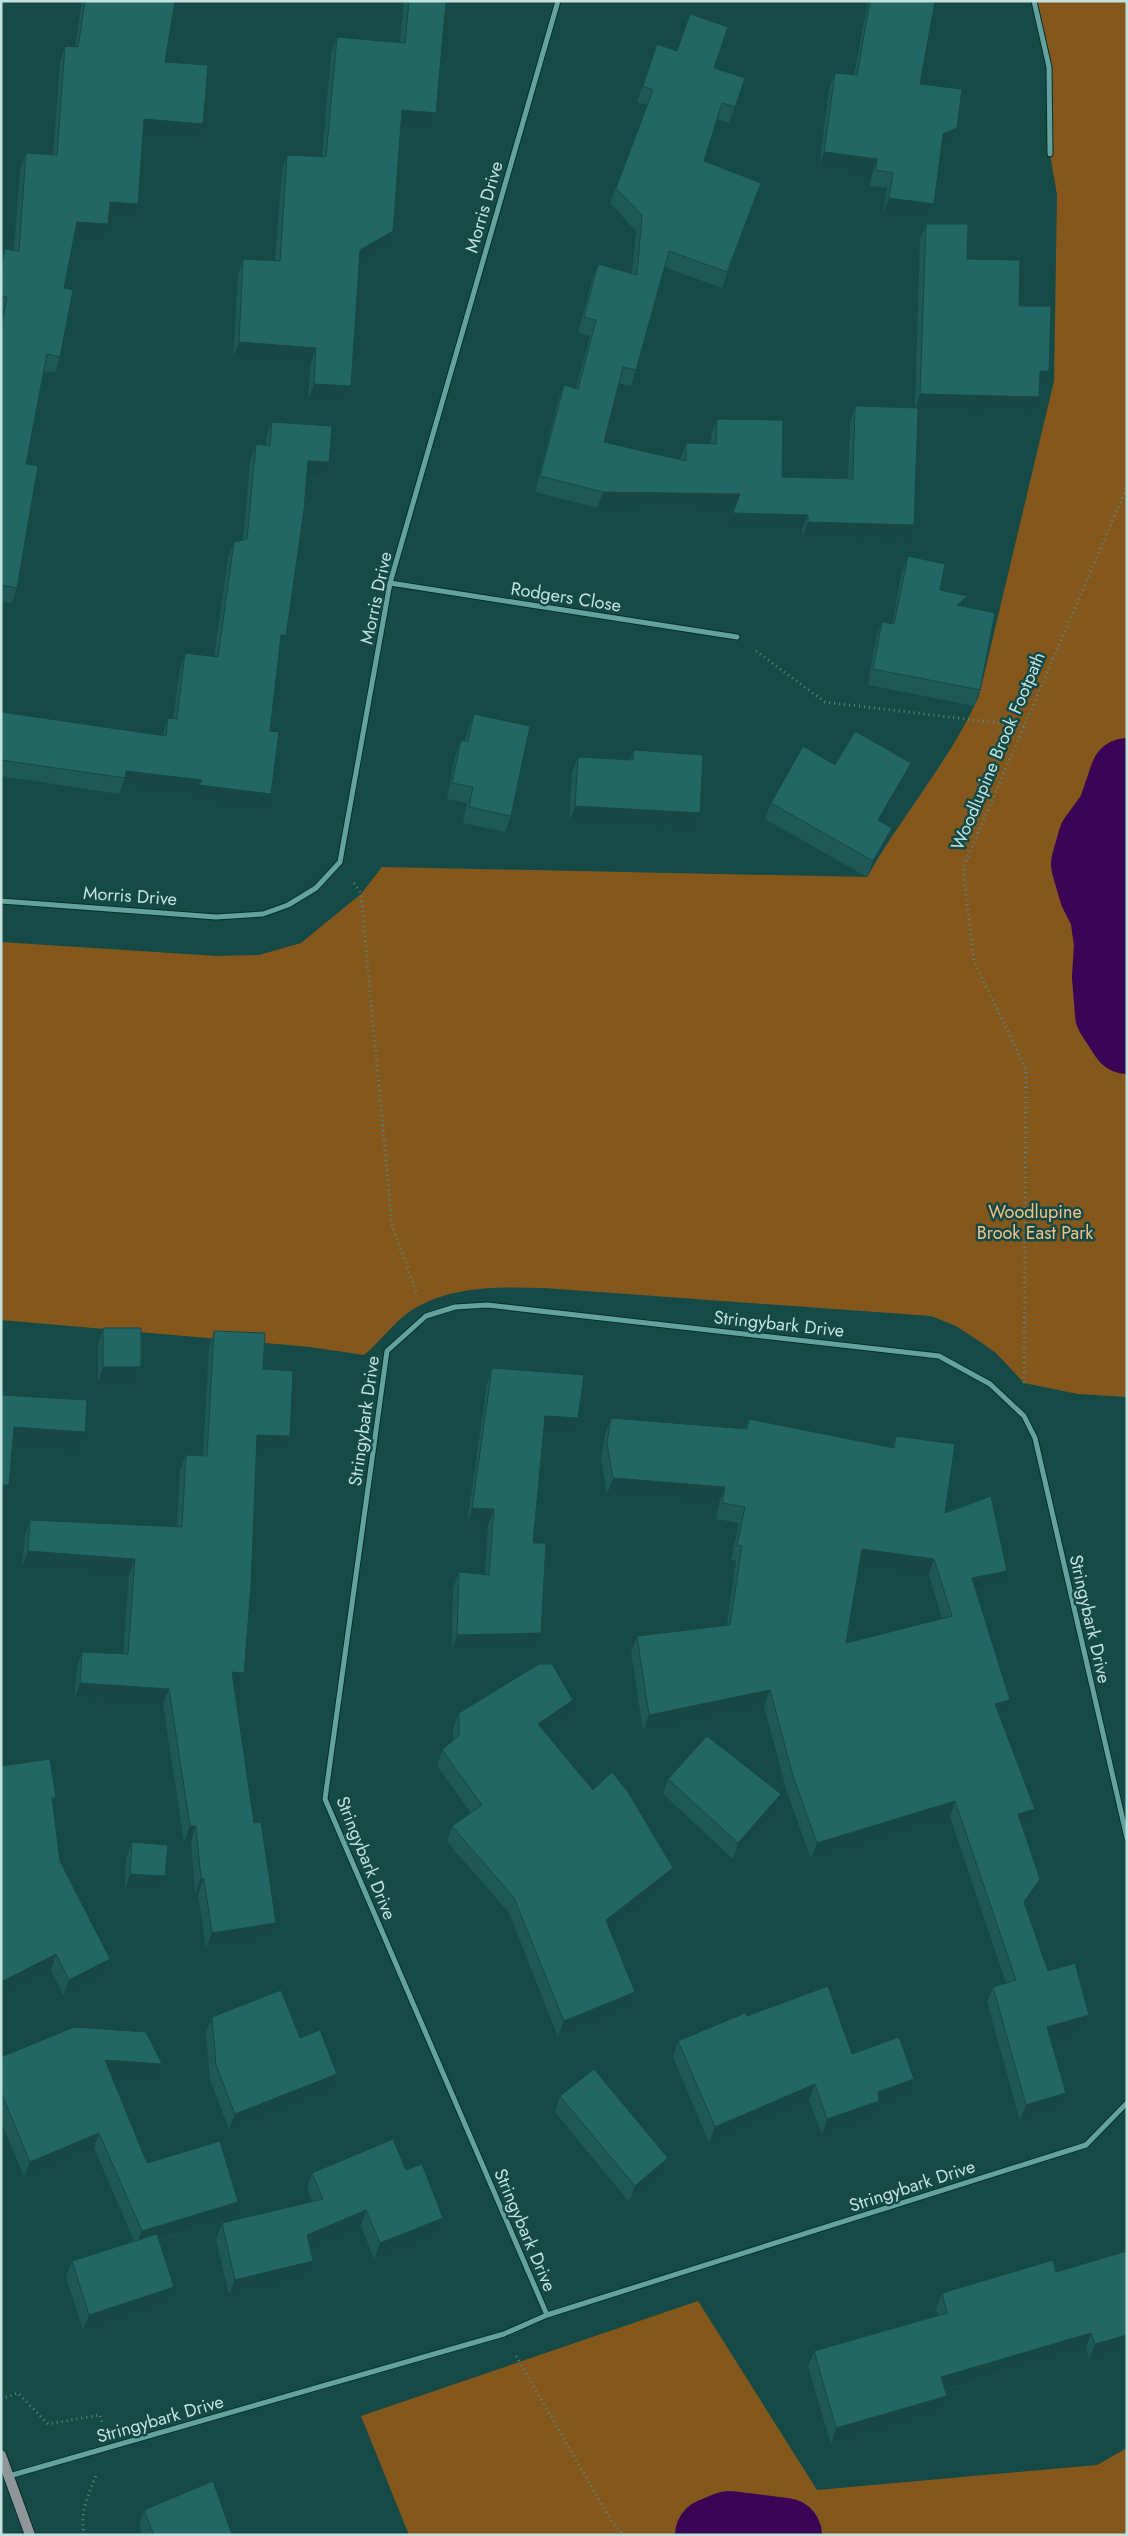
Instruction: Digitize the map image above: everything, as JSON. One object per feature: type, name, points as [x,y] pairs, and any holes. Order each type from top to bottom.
[{"type":"main road","points":[[1,2455],[30,2535]]},
{"type":"street","name":"Morris Drive","points":[[1,902],[216,917],[263,914],[288,905],[316,888],[340,862],[390,583],[558,1]]},
{"type":"street","points":[[1034,1],[1049,67],[1050,154]]},
{"type":"street","name":"Rodgers Close","points":[[390,583],[738,637]]},
{"type":"street","name":"Stringybark Drive","points":[[547,2315],[325,1800],[387,1351],[426,1316],[454,1306],[487,1305],[939,1356],[990,1384],[1024,1416],[1035,1438],[1127,1838]]},
{"type":"street","name":"Stringybark Drive","points":[[9,2476],[504,2334],[547,2315],[1086,2145],[1127,2104]]},
{"type":"path","name":"Woodlupine Brook Footpath","points":[[1024,1416],[1026,1069],[974,961],[963,868],[1127,487]]},
{"type":"path","points":[[738,637],[825,702],[1024,726]]},
{"type":"path","points":[[340,862],[361,894],[392,1225],[426,1316]]},
{"type":"path","points":[[504,2334],[612,2522],[624,2535]]},
{"type":"path","points":[[1,2399],[18,2393],[48,2424],[100,2415],[109,2448],[90,2490],[82,2527],[85,2535]]},
{"type":"green space","name":"Woodlupine Brook East Park","points":[[1031,1],[1127,1],[1127,1397],[1078,1394],[1024,1383],[996,1353],[956,1326],[931,1316],[544,1288],[491,1288],[457,1292],[441,1297],[409,1312],[364,1355],[310,1347],[1,1320],[1,942],[217,956],[259,955],[301,943],[361,894],[382,867],[867,877],[954,743],[979,696],[1054,381],[1057,195],[1050,154],[1049,67]]},
{"type":"green space","points":[[698,2301],[817,2490],[1097,2465],[1127,2448],[1127,2535],[409,2535],[361,2416]]},
{"type":"building","points":[[85,1],[175,1],[165,62],[208,65],[203,124],[144,119],[138,204],[110,202],[108,224],[77,222],[64,288],[73,290],[60,357],[47,354],[26,464],[38,466],[17,588],[1,585],[1,328],[7,297],[1,296],[1,269],[5,249],[19,251],[26,153],[57,155],[65,46],[78,47]]},
{"type":"building","points":[[409,1],[446,1],[436,113],[402,110],[393,231],[360,250],[351,386],[314,384],[316,348],[239,342],[243,259],[280,261],[287,155],[326,157],[337,37],[405,43]]},
{"type":"building","points":[[870,1],[935,1],[920,84],[962,89],[957,128],[943,134],[934,204],[889,198],[893,173],[876,170],[877,159],[824,152],[835,73],[857,75]]},
{"type":"building","points":[[690,14],[728,27],[714,68],[745,78],[735,107],[722,103],[704,161],[761,183],[727,272],[669,251],[636,370],[623,367],[604,442],[686,461],[686,443],[716,444],[717,419],[783,420],[782,477],[853,479],[855,406],[918,408],[914,525],[808,522],[808,515],[733,513],[740,494],[603,492],[540,476],[564,385],[578,389],[596,320],[584,317],[598,264],[637,275],[642,215],[616,188],[653,90],[643,86],[657,44],[677,51]]},
{"type":"building","points":[[926,224],[968,224],[967,259],[1020,260],[1019,306],[1051,306],[1049,371],[1040,371],[1039,397],[920,394]]},
{"type":"building","points":[[272,422],[332,426],[329,462],[308,461],[304,510],[286,636],[281,635],[270,731],[279,732],[271,794],[199,785],[202,780],[126,771],[125,778],[1,760],[1,712],[166,736],[168,718],[177,719],[185,653],[218,657],[234,542],[247,539],[256,444],[270,446]]},
{"type":"building","points":[[908,556],[945,564],[940,590],[968,596],[957,605],[995,613],[980,690],[873,669],[882,622],[894,624]]},
{"type":"building","points":[[474,714],[530,726],[511,816],[469,807],[473,787],[452,783],[461,740],[468,742]]},
{"type":"building","points":[[855,731],[911,763],[878,820],[892,828],[873,861],[771,803],[803,746],[835,765]]},
{"type":"building","points":[[634,750],[703,755],[700,813],[575,806],[578,757],[633,760]]},
{"type":"building","points":[[103,1328],[141,1328],[141,1367],[103,1367]]},
{"type":"building","points":[[214,1331],[265,1333],[263,1369],[293,1371],[290,1436],[257,1435],[251,1586],[244,1673],[232,1672],[254,1823],[261,1822],[276,1923],[212,1933],[204,1879],[201,1878],[196,1826],[190,1826],[169,1689],[80,1683],[82,1652],[128,1654],[135,1559],[28,1551],[30,1520],[182,1527],[186,1455],[207,1456]]},
{"type":"building","points":[[492,1368],[584,1375],[578,1418],[545,1416],[533,1543],[546,1543],[541,1633],[457,1635],[459,1572],[489,1575],[494,1509],[472,1508]]},
{"type":"building","points":[[1,1395],[87,1400],[85,1432],[14,1427],[9,1485],[1,1485]]},
{"type":"building","points":[[611,1418],[747,1429],[749,1419],[894,1448],[896,1436],[955,1444],[945,1513],[991,1496],[1007,1571],[972,1578],[1010,1700],[995,1704],[1035,1809],[1018,1814],[1040,1879],[1024,1902],[1048,1971],[1075,1963],[1089,2015],[1047,2027],[1066,2093],[1026,2105],[993,1987],[1016,1980],[955,1801],[817,1843],[793,1776],[770,1690],[649,1715],[637,1636],[730,1625],[742,1546],[737,1545],[745,1507],[722,1503],[725,1487],[613,1478],[607,1443]],"holes":[[[862,1549],[934,1559],[952,1616],[846,1643]]]},
{"type":"building","points":[[539,1664],[552,1664],[573,1700],[538,1724],[593,1790],[612,1772],[628,1792],[673,1868],[606,1920],[635,1992],[564,2021],[514,1898],[452,1826],[482,1805],[442,1750],[459,1735],[459,1713]]},
{"type":"building","points":[[707,1736],[781,1794],[738,1843],[668,1779]]},
{"type":"building","points":[[50,1759],[56,1798],[52,1798],[60,1861],[110,1959],[69,1980],[56,1954],[3,1981],[1,1977],[1,1766]]},
{"type":"building","points":[[132,1842],[168,1845],[165,1876],[130,1874]]},
{"type":"building","points":[[828,1986],[852,2054],[899,2037],[914,2079],[878,2092],[879,2101],[827,2119],[815,2084],[715,2127],[678,2041],[745,2013],[747,2016]]},
{"type":"building","points":[[281,1990],[300,2038],[320,2030],[337,2074],[235,2114],[216,2065],[212,2017]]},
{"type":"building","points":[[74,2027],[146,2032],[162,2064],[105,2060],[147,2163],[220,2141],[238,2202],[142,2231],[99,2133],[30,2162],[1,2092],[1,2057]]},
{"type":"building","points":[[594,2069],[668,2158],[635,2186],[560,2096]]},
{"type":"building","points":[[393,2139],[406,2170],[422,2164],[443,2218],[380,2243],[366,2210],[307,2235],[313,2261],[235,2280],[222,2223],[323,2199],[312,2173]]},
{"type":"building","points":[[157,2234],[174,2287],[89,2315],[72,2261]]},
{"type":"building","points":[[1127,2251],[1127,2335],[1095,2344],[1091,2333],[941,2377],[947,2396],[836,2428],[814,2351],[947,2313],[942,2293],[1053,2260],[1056,2272]]},
{"type":"building","points":[[213,2481],[232,2535],[154,2535],[144,2510]]},
{"type":"waterway","points":[[1127,775],[1114,813],[1095,839],[1088,864],[1096,892],[1107,914],[1111,944],[1109,977],[1112,1014],[1127,1037]]},
{"type":"waterway","points":[[712,2535],[729,2528],[785,2535]]}]
